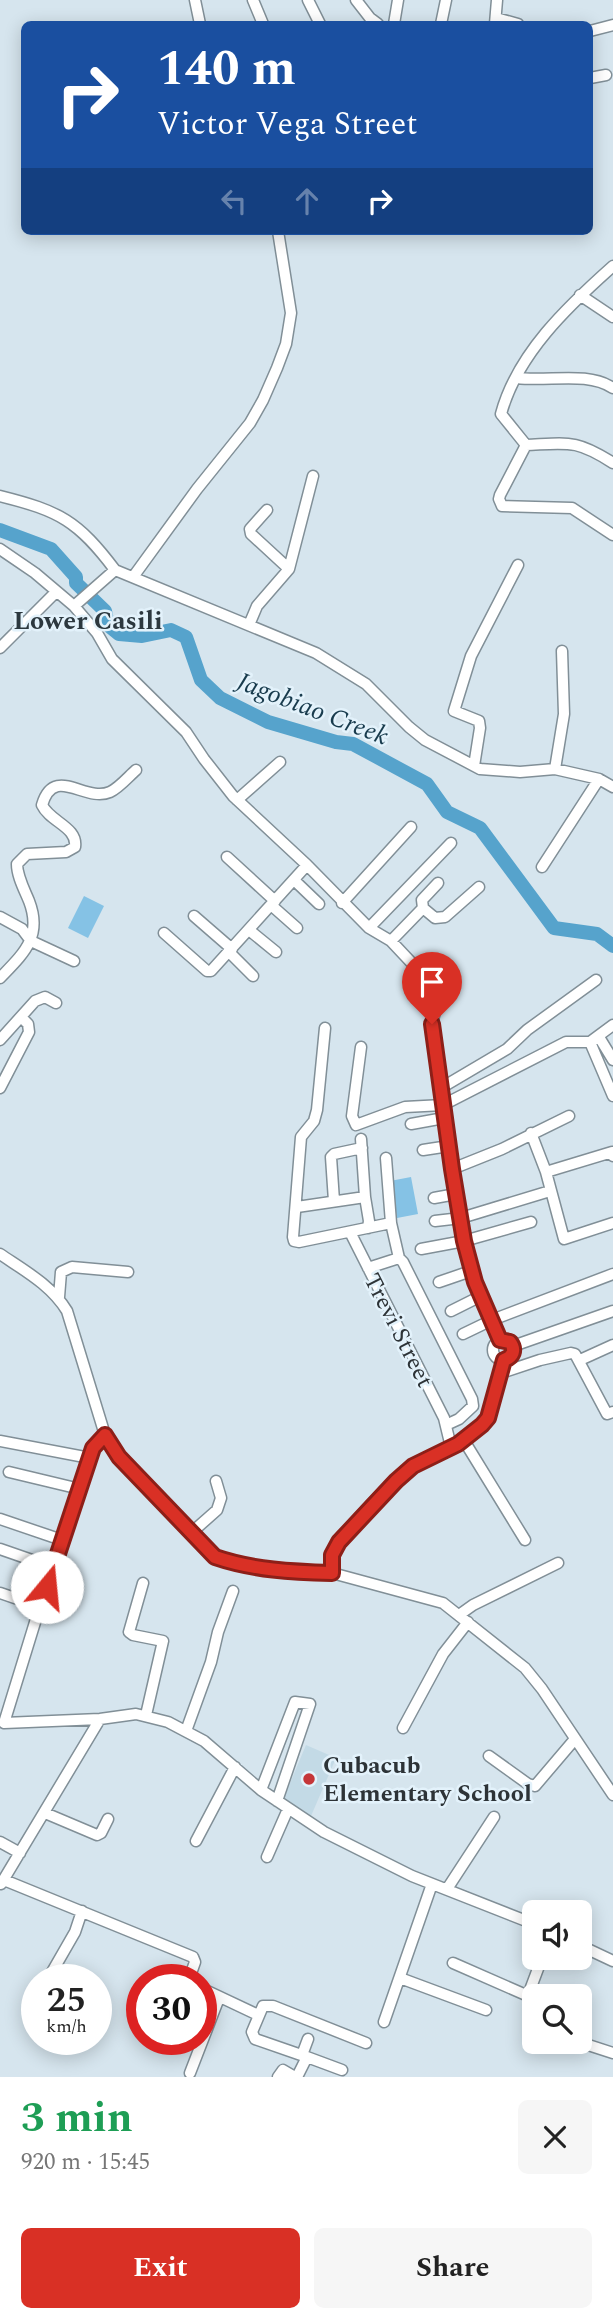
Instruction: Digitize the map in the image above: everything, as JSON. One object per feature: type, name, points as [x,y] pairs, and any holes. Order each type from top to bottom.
[{"type":"street","points":[[195,0],[199,21]]},
{"type":"street","points":[[253,0],[262,21]]},
{"type":"street","points":[[308,0],[318,21]]},
{"type":"street","points":[[356,0],[373,21]]},
{"type":"street","points":[[394,21],[398,0]]},
{"type":"street","points":[[442,21],[446,0]]},
{"type":"street","points":[[496,21],[497,0]]},
{"type":"street","points":[[593,30],[613,25]]},
{"type":"street","points":[[593,77],[606,75]]},
{"type":"street","points":[[133,577],[197,489],[250,423],[277,368],[286,344],[291,313],[279,235]]},
{"type":"street","points":[[526,444],[501,414],[517,378],[529,354],[580,295],[613,266]]},
{"type":"street","points":[[580,295],[613,317]]},
{"type":"street","points":[[517,378],[588,378],[604,382],[613,388]]},
{"type":"street","points":[[526,444],[572,443],[584,446],[613,463]]},
{"type":"street","points":[[526,444],[500,495],[500,503],[508,508],[572,508],[613,535]]},
{"type":"street","points":[[249,625],[257,606],[289,569],[313,477]]},
{"type":"street","points":[[0,496],[46,510],[77,526],[115,570],[316,653],[366,684],[408,727],[425,740],[474,766],[500,771],[555,769],[599,779],[613,787]]},
{"type":"street","points":[[267,510],[250,528],[251,534],[289,569]]},
{"type":"street","points":[[0,549],[35,573],[56,592],[78,603],[112,659],[186,732],[237,800],[307,865],[369,929],[391,941],[423,975],[439,999],[432,1024],[464,1241],[471,1271],[500,1340]]},
{"type":"street","points":[[474,766],[479,721],[454,711],[471,656],[518,565]]},
{"type":"street","points":[[78,603],[115,570]]},
{"type":"street","points":[[0,648],[56,592]]},
{"type":"street","points":[[555,769],[564,714],[562,651]]},
{"type":"street","points":[[237,800],[280,762]]},
{"type":"street","points":[[0,978],[28,949],[31,942],[32,909],[17,864],[27,854],[66,852],[75,847],[76,843],[72,834],[47,814],[42,806],[44,800],[59,785],[69,785],[88,794],[110,792],[136,770]]},
{"type":"street","points":[[542,867],[599,779]]},
{"type":"street","points":[[342,903],[411,827]]},
{"type":"street","points":[[369,929],[451,843]]},
{"type":"street","points":[[227,856],[297,928]]},
{"type":"street","points":[[164,933],[207,971],[213,970],[307,865]]},
{"type":"street","points":[[294,880],[319,904]]},
{"type":"street","points":[[438,883],[422,900],[423,908],[435,918],[445,917],[479,887]]},
{"type":"street","points":[[391,941],[423,908]]},
{"type":"street","points":[[194,916],[253,976]]},
{"type":"street","points":[[0,917],[22,929],[31,942],[74,961]]},
{"type":"street","points":[[249,930],[276,952]]},
{"type":"street","points":[[441,1088],[507,1049],[527,1030],[596,980]]},
{"type":"street","points":[[0,1040],[40,999],[50,999],[56,1003]]},
{"type":"street","points":[[0,1088],[29,1032],[28,1024],[21,1017]]},
{"type":"street","points":[[360,1047],[352,1116],[356,1125],[405,1107],[443,1105],[566,1042],[594,1039],[613,1025]]},
{"type":"street","points":[[325,1028],[317,1110],[314,1121],[301,1137],[294,1241],[391,1223]]},
{"type":"street","points":[[594,1039],[612,1054]]},
{"type":"street","points":[[594,1039],[613,1096]]},
{"type":"street","points":[[452,1169],[502,1149],[569,1116]]},
{"type":"street","points":[[411,1124],[444,1118]]},
{"type":"street","points":[[531,1133],[546,1172],[564,1239],[613,1223]]},
{"type":"street","points":[[334,1201],[331,1157],[362,1144],[368,1228]]},
{"type":"street","points":[[423,1150],[449,1146]]},
{"type":"street","points":[[546,1172],[611,1152],[613,1156]]},
{"type":"street","points":[[386,1158],[391,1223],[399,1258],[472,1399],[473,1406],[470,1411],[446,1427]]},
{"type":"street","points":[[435,1221],[461,1218],[550,1191]]},
{"type":"street","points":[[434,1198],[456,1194]]},
{"type":"street","points":[[297,1207],[365,1197]]},
{"type":"street","points":[[421,1249],[464,1241],[531,1222]]},
{"type":"street","name":"Trevi Street","points":[[350,1232],[446,1427],[446,1434],[458,1443],[526,1539]]},
{"type":"street","points":[[0,1254],[59,1297],[71,1322],[105,1435],[119,1457],[215,1557],[236,1564],[297,1572],[332,1573],[443,1603],[526,1668],[613,1795]]},
{"type":"street","points":[[369,1268],[399,1258]]},
{"type":"street","points":[[59,1297],[61,1272],[72,1267],[128,1272]]},
{"type":"street","points":[[439,1282],[471,1271]]},
{"type":"street","points":[[463,1334],[492,1320],[613,1274]]},
{"type":"street","points":[[451,1311],[481,1296]]},
{"type":"street","points":[[513,1346],[613,1311]]},
{"type":"street","points":[[500,1340],[510,1342],[513,1346],[510,1358],[498,1359],[494,1355],[493,1349],[500,1340]]},
{"type":"street","points":[[580,1360],[613,1345]]},
{"type":"street","points":[[501,1373],[540,1360],[575,1354],[607,1414],[613,1412]]},
{"type":"street","points":[[332,1573],[332,1555],[339,1542],[366,1511],[413,1466],[458,1443],[488,1418],[504,1360]]},
{"type":"street","points":[[105,1435],[93,1448],[52,1567],[4,1723],[100,1719],[129,1715],[145,1715],[168,1722],[204,1741],[261,1790],[324,1832],[432,1884],[522,1919]]},
{"type":"street","points":[[0,1441],[90,1458]]},
{"type":"street","points":[[9,1472],[80,1489]]},
{"type":"street","points":[[191,1533],[217,1510],[221,1498],[216,1481]]},
{"type":"street","points":[[0,1519],[62,1540]]},
{"type":"street","points":[[0,1549],[52,1567]]},
{"type":"street","points":[[403,1728],[473,1605],[558,1563]]},
{"type":"street","points":[[144,1583],[130,1632],[132,1635],[163,1641],[145,1715]]},
{"type":"street","points":[[186,1731],[233,1591]]},
{"type":"street","points":[[0,1593],[41,1607]]},
{"type":"street","points":[[261,1790],[295,1702],[298,1700],[310,1704],[277,1801]]},
{"type":"street","points":[[100,1719],[46,1813],[2,1882],[82,1911],[193,1957],[194,1964]]},
{"type":"street","points":[[489,1756],[528,1784],[535,1786],[575,1739]]},
{"type":"street","points":[[196,1841],[235,1767]]},
{"type":"street","points":[[267,1857],[288,1809]]},
{"type":"street","points":[[46,1813],[97,1835],[101,1833],[108,1819]]},
{"type":"street","points":[[447,1889],[494,1817]]},
{"type":"street","points":[[0,1842],[20,1853]]},
{"type":"street","points":[[384,2022],[432,1884]]},
{"type":"street","points":[[57,1964],[75,1932],[82,1911]]},
{"type":"street","points":[[592,1951],[613,1961]]},
{"type":"street","points":[[453,1963],[526,1994],[538,1970]]},
{"type":"street","points":[[400,1978],[486,2010]]},
{"type":"street","points":[[190,2073],[219,1998],[258,2015]]},
{"type":"street","points":[[342,2070],[255,2039],[252,2032],[263,2006],[273,2006],[366,2043]]},
{"type":"street","points":[[278,2077],[284,2070],[296,2077],[309,2039]]},
{"type":"street","points":[[592,2046],[613,2053]]},
{"type":"shaded area","points":[[84,896],[104,906],[88,938],[68,928]]},
{"type":"shaded area","points":[[411,1177],[418,1214],[397,1218],[390,1181]]},
{"type":"shaded area","name":"Cubacub Elementary School","points":[[306,1745],[336,1758],[311,1816],[283,1800]]},
{"type":"waterway","name":"Jagobiao Creek","points":[[0,530],[51,549],[76,577],[76,583],[105,611],[108,625],[119,634],[142,636],[171,630],[186,637],[201,680],[220,698],[268,722],[336,742],[353,744],[427,784],[447,812],[480,828],[554,928],[597,934],[613,946]]},
{"type":"place","name":"Cubacub Elementary School","points":[[309,1779]]},
{"type":"district","name":"Lower Casili","points":[[88,620]]},
{"type":"route","points":[[47,1587],[93,1448],[105,1435],[119,1457],[215,1557],[236,1564],[297,1572],[332,1573],[332,1555],[339,1542],[396,1481],[413,1466],[458,1444],[488,1418],[504,1360],[510,1358],[513,1346],[510,1342],[500,1340],[471,1271],[452,1169],[432,1024]]}]
